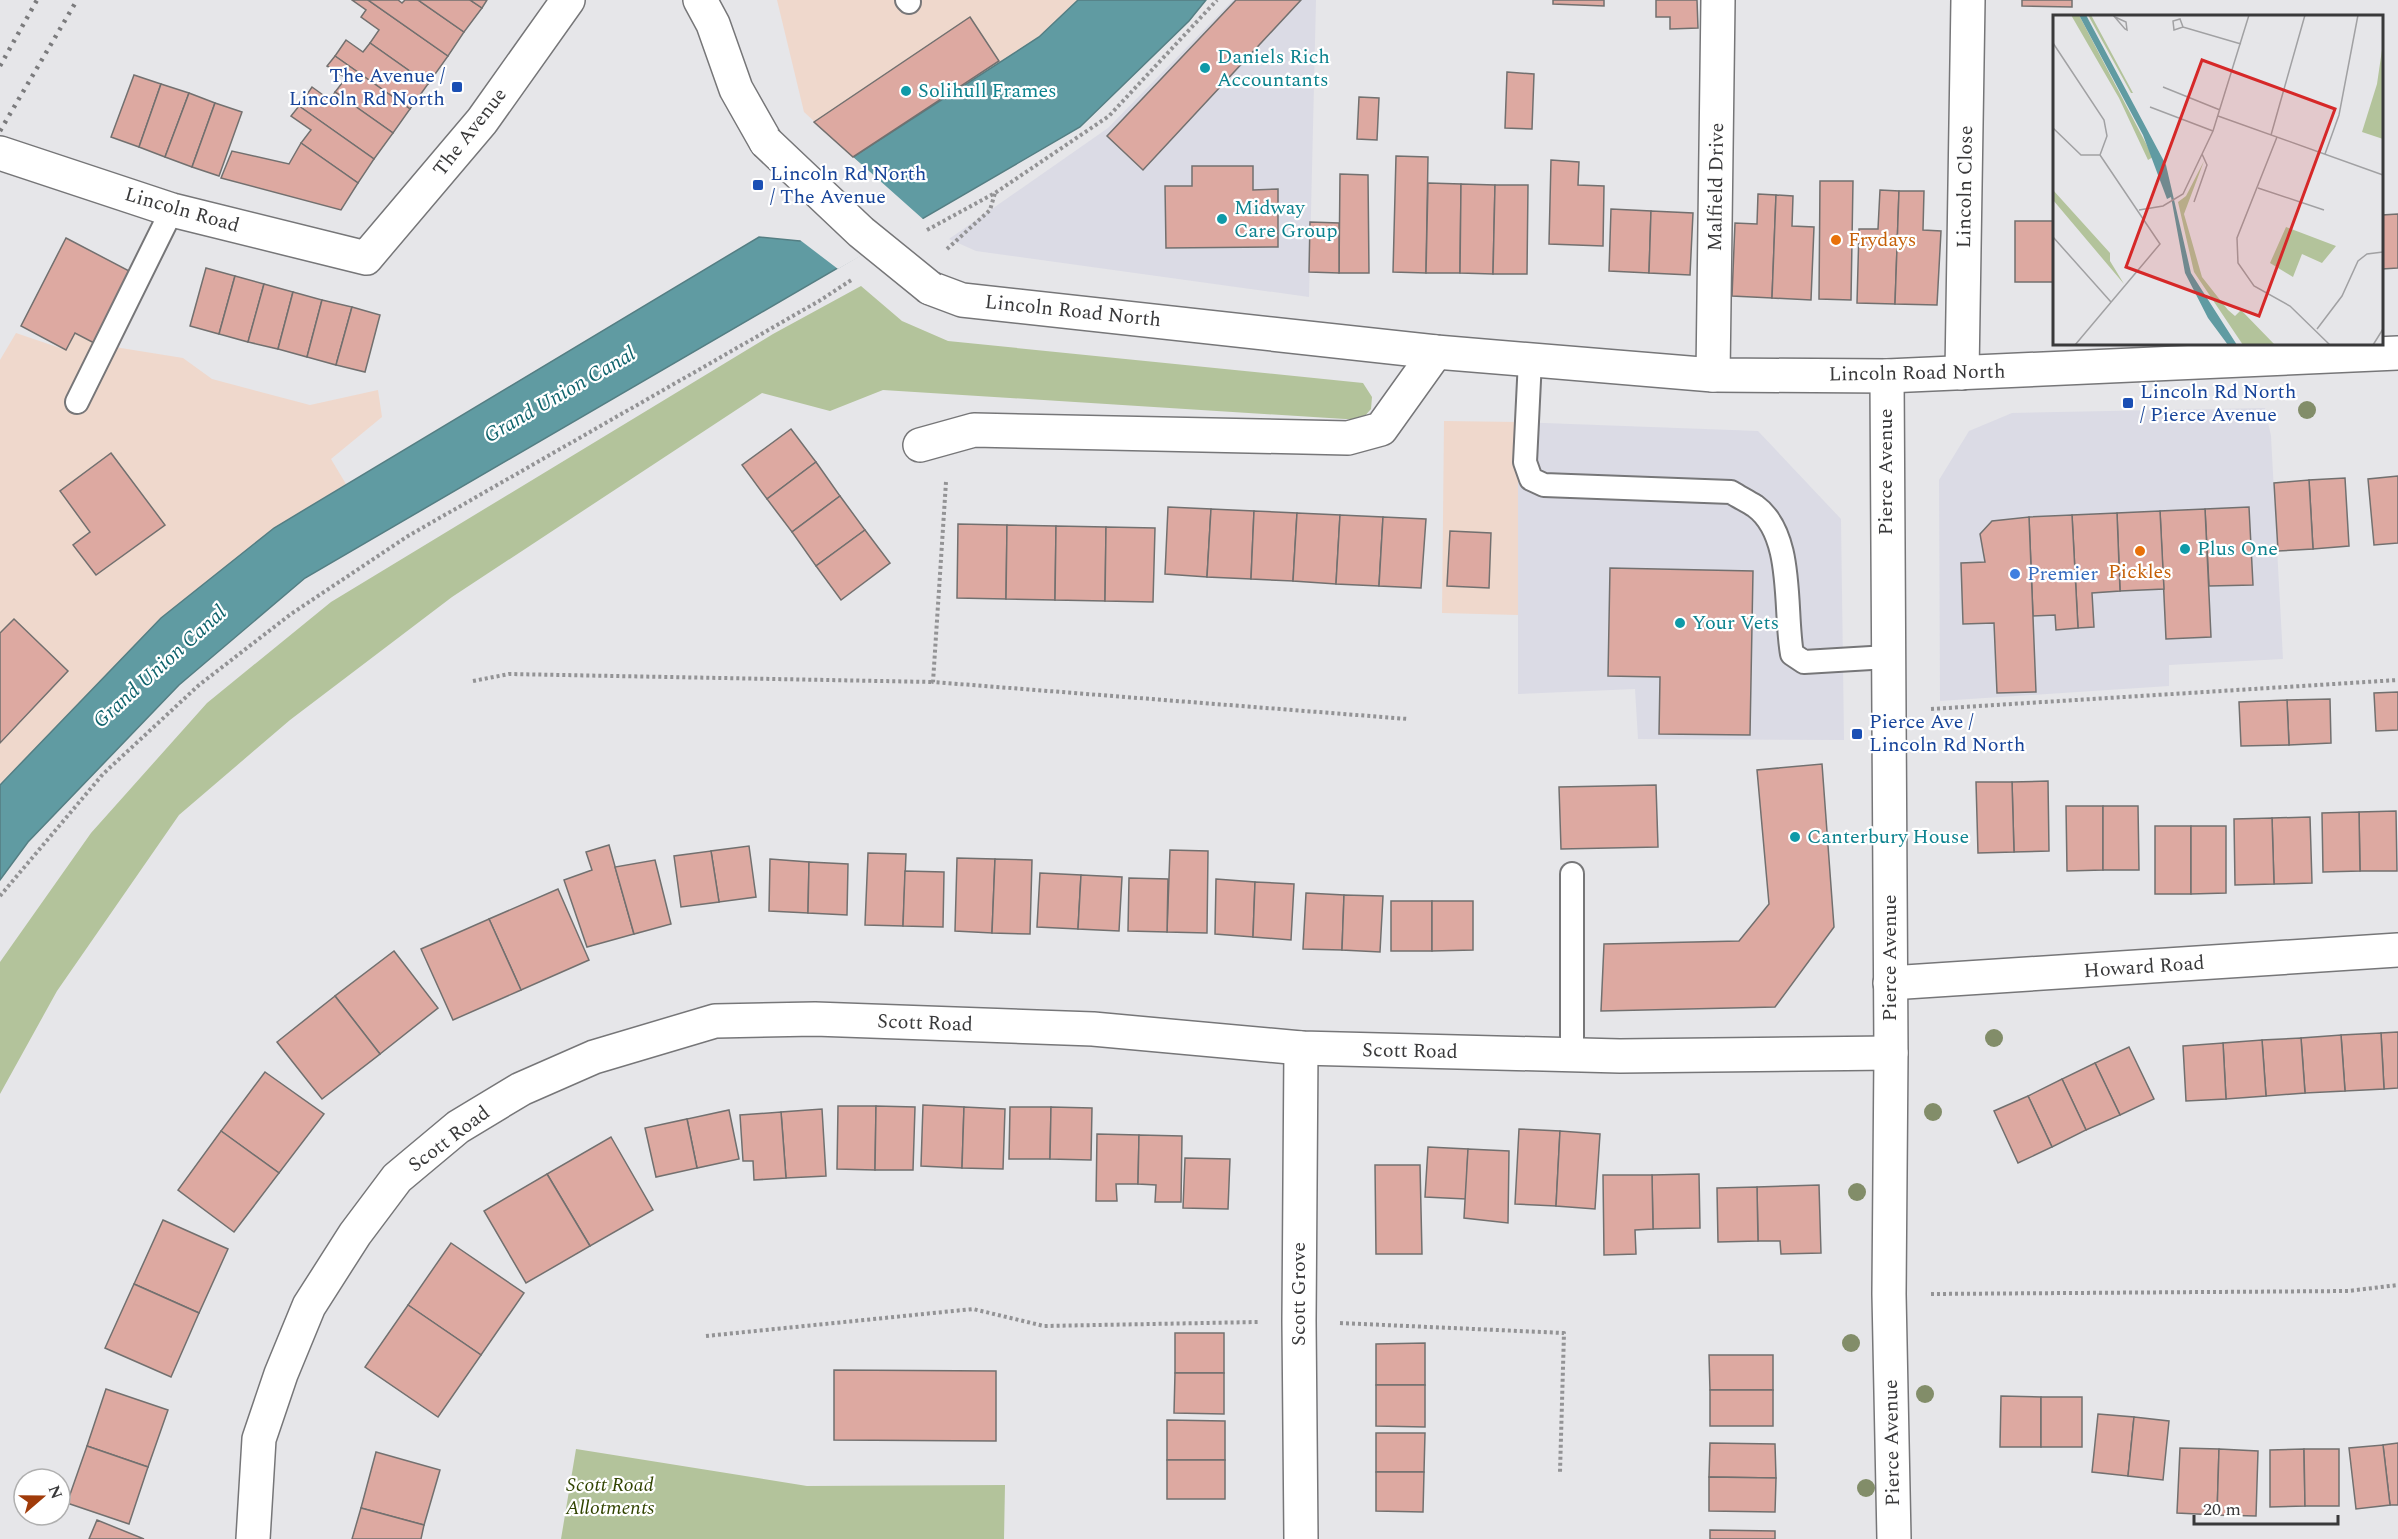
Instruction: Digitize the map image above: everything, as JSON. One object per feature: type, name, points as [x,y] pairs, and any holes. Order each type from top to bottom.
[{"type":"street","name":"The Avenue","points":[[366,258],[482,121],[568,0]]},
{"type":"street","name":"Lincoln Road North","points":[[700,0],[714,24],[736,89],[766,142],[861,232],[923,283],[962,300],[1436,352],[1713,375],[1962,374],[2398,353]]},
{"type":"street","name":"Malfield Drive","points":[[1713,375],[1718,0]]},
{"type":"street","name":"Lincoln Close","points":[[1962,374],[1968,0]]},
{"type":"street","name":"Lincoln Road","points":[[0,153],[172,210],[366,258]]},
{"type":"street","points":[[935,441],[974,430],[1348,438],[1381,429],[1436,352]]},
{"type":"street","name":"Pierce Avenue","points":[[1887,376],[1891,1053],[1889,1294],[1894,1539]]},
{"type":"street","name":"Howard Road","points":[[1890,983],[2398,950]]},
{"type":"street","name":"Scott Road","points":[[253,1539],[259,1439],[309,1306],[355,1234],[398,1178],[458,1127],[521,1089],[594,1057],[715,1021],[815,1019],[1093,1029],[1301,1048],[1572,1054],[1891,1053]]},
{"type":"street","name":"Scott Grove","points":[[1301,1048],[1299,1321],[1301,1539]]},
{"type":"lane","points":[[77,402],[172,210]]},
{"type":"lane","points":[[1530,360],[1525,462],[1531,479],[1544,485],[1731,492],[1756,507],[1776,531],[1783,555],[1792,654],[1804,662],[1888,657]]},
{"type":"lane","points":[[1572,874],[1572,1054]]},
{"type":"path","points":[[922,233],[995,193],[1109,116],[1217,0]]},
{"type":"path","points":[[923,283],[990,210],[995,193]]},
{"type":"path","points":[[0,896],[102,774],[199,685],[291,614],[408,536],[819,301],[857,276]]},
{"type":"path","points":[[933,682],[935,441]]},
{"type":"path","points":[[473,681],[509,674],[933,682],[1408,719]]},
{"type":"path","points":[[1888,712],[2398,680]]},
{"type":"path","points":[[1889,1294],[2348,1291],[2398,1285]]},
{"type":"path","points":[[706,1336],[973,1309],[1044,1326],[1299,1321],[1564,1333],[1560,1472]]},
{"type":"shaded area","points":[[777,0],[1078,0],[1039,37],[853,157],[804,112]]},
{"type":"shaded area","points":[[1233,0],[1316,0],[1309,297],[976,251],[949,239],[1108,128]]},
{"type":"shaded area","points":[[16,333],[66,350],[75,333],[96,344],[183,358],[212,379],[310,405],[378,390],[382,417],[331,459],[346,484],[274,528],[161,618],[41,745],[0,784],[0,360]]},
{"type":"shaded area","points":[[2265,408],[2271,436],[2283,659],[2169,665],[2169,686],[1940,701],[1939,480],[1969,431],[2012,413]]},
{"type":"shaded area","points":[[1444,421],[1518,422],[1518,615],[1442,613]]},
{"type":"shaded area","points":[[1518,422],[1758,431],[1841,519],[1844,740],[1638,739],[1635,689],[1518,694]]},
{"type":"green space","points":[[861,286],[902,321],[948,341],[1363,383],[1372,397],[1371,409],[1362,419],[1345,419],[883,390],[830,411],[762,393],[452,597],[290,720],[179,815],[57,991],[0,1094],[0,962],[91,833],[207,703],[331,602],[773,334]]},
{"type":"green space","name":"Scott Road Allotments","points":[[576,1449],[807,1486],[1005,1485],[1004,1539],[561,1539]]},
{"type":"water","name":"Grand Union Canal","points":[[1078,0],[1206,0],[1189,21],[1080,127],[305,578],[179,685],[28,842],[0,880],[0,785],[161,618],[274,528],[759,237],[800,241],[888,194],[853,157],[1039,37]]},
{"type":"pier","points":[[851,155],[924,220],[838,269],[796,237],[884,194],[851,159]]},
{"type":"building","points":[[352,0],[368,0],[448,56],[428,84],[370,43],[379,30],[361,17],[366,10]]},
{"type":"building","points":[[368,0],[398,0],[402,3],[405,0],[418,0],[464,32],[448,56]]},
{"type":"building","points":[[418,0],[470,0],[482,8],[464,32]]},
{"type":"building","points":[[470,0],[487,0],[482,8]]},
{"type":"building","name":"Daniels Rich Accountants","points":[[1236,0],[1301,0],[1143,170],[1107,136]]},
{"type":"building","points":[[1553,0],[1604,0],[1604,6],[1553,4]]},
{"type":"building","points":[[1656,0],[1697,0],[1698,28],[1670,29],[1670,17],[1656,17]]},
{"type":"building","points":[[2022,0],[2072,0],[2072,7],[2022,6]]},
{"type":"building","name":"Solihull Frames","points":[[970,17],[999,61],[853,157],[814,122]]},
{"type":"building","points":[[346,40],[363,52],[370,43],[428,84],[410,109],[335,56]]},
{"type":"building","points":[[335,56],[410,109],[393,133],[335,92],[346,78],[327,66]]},
{"type":"building","points":[[1507,72],[1534,74],[1532,129],[1505,128]]},
{"type":"building","points":[[134,75],[161,84],[139,147],[111,137]]},
{"type":"building","points":[[161,84],[189,93],[165,157],[139,147]]},
{"type":"building","points":[[312,87],[330,100],[335,92],[393,133],[374,159],[299,106]]},
{"type":"building","points":[[189,93],[215,103],[192,167],[165,157]]},
{"type":"building","points":[[1359,97],[1379,98],[1377,140],[1357,139]]},
{"type":"building","points":[[215,103],[242,112],[219,176],[192,167]]},
{"type":"building","points":[[299,106],[374,159],[358,183],[301,143],[311,130],[291,116]]},
{"type":"building","points":[[301,143],[358,183],[341,210],[221,178],[232,151],[289,164]]},
{"type":"building","points":[[1396,156],[1428,157],[1426,273],[1393,272]]},
{"type":"building","points":[[1551,160],[1579,162],[1578,185],[1604,186],[1603,246],[1549,244]]},
{"type":"building","name":"Midway Care Group","points":[[1192,166],[1253,166],[1253,190],[1278,189],[1278,247],[1166,248],[1165,186],[1192,186]]},
{"type":"building","points":[[1340,174],[1368,175],[1369,273],[1339,273]]},
{"type":"building","name":"Frydays","points":[[1820,181],[1853,181],[1851,300],[1819,299]]},
{"type":"building","points":[[1428,183],[1461,184],[1460,273],[1426,273]]},
{"type":"building","points":[[1461,184],[1495,185],[1493,274],[1460,273]]},
{"type":"building","points":[[1495,185],[1528,185],[1527,274],[1493,274]]},
{"type":"building","points":[[1880,190],[1899,191],[1895,304],[1857,303],[1859,229],[1878,229]]},
{"type":"building","points":[[1899,191],[1924,191],[1923,230],[1941,231],[1937,305],[1895,304]]},
{"type":"building","points":[[1758,194],[1776,195],[1772,298],[1732,296],[1735,223],[1757,224]]},
{"type":"building","points":[[1776,195],[1793,196],[1792,226],[1814,227],[1811,300],[1772,298]]},
{"type":"building","points":[[1611,209],[1651,211],[1649,273],[1609,271]]},
{"type":"building","points":[[1651,211],[1693,213],[1690,275],[1649,273]]},
{"type":"building","points":[[2398,214],[2398,268],[2383,269],[2383,215]]},
{"type":"building","points":[[2015,221],[2053,221],[2053,282],[2015,282]]},
{"type":"building","points":[[1310,222],[1339,223],[1339,273],[1309,272]]},
{"type":"building","points":[[66,238],[133,273],[96,344],[75,333],[66,350],[21,326]]},
{"type":"building","points":[[206,268],[235,276],[219,334],[190,326]]},
{"type":"building","points":[[235,276],[264,284],[248,342],[219,334]]},
{"type":"building","points":[[264,284],[293,292],[278,349],[248,342]]},
{"type":"building","points":[[293,292],[322,300],[307,357],[278,349]]},
{"type":"building","points":[[322,300],[352,307],[336,365],[307,357]]},
{"type":"building","points":[[352,307],[380,315],[365,372],[336,365]]},
{"type":"building","points":[[791,429],[816,462],[767,499],[742,465]]},
{"type":"building","points":[[111,453],[165,525],[96,575],[73,545],[90,532],[60,491]]},
{"type":"building","points":[[816,462],[840,496],[792,532],[767,499]]},
{"type":"building","points":[[2398,476],[2398,543],[2374,545],[2368,479]]},
{"type":"building","points":[[2345,478],[2349,546],[2313,549],[2309,480]]},
{"type":"building","points":[[2309,480],[2313,549],[2278,551],[2274,483]]},
{"type":"building","points":[[840,496],[865,530],[816,566],[792,532]]},
{"type":"building","points":[[1168,507],[1211,509],[1207,577],[1165,574]]},
{"type":"building","points":[[2249,507],[2253,585],[2209,586],[2205,509]]},
{"type":"building","points":[[1211,509],[1254,511],[1251,579],[1207,577]]},
{"type":"building","name":"Plus One","points":[[2205,509],[2211,637],[2166,639],[2160,511]]},
{"type":"building","points":[[1254,511],[1297,513],[1293,581],[1251,579]]},
{"type":"building","name":"Pickles","points":[[2160,511],[2164,589],[2120,591],[2117,513]]},
{"type":"building","points":[[1297,513],[1340,515],[1336,584],[1293,581]]},
{"type":"building","points":[[2117,513],[2120,591],[2092,593],[2094,627],[2078,628],[2072,515]]},
{"type":"building","points":[[1340,515],[1383,517],[1379,586],[1336,584]]},
{"type":"building","points":[[2072,515],[2078,628],[2056,630],[2055,615],[2033,616],[2029,517]]},
{"type":"building","points":[[1383,517],[1426,519],[1421,588],[1379,586]]},
{"type":"building","points":[[2029,517],[2036,692],[1997,693],[1994,623],[1963,624],[1961,563],[1985,562],[1980,534],[1992,521]]},
{"type":"building","points":[[958,524],[1007,525],[1006,599],[957,598]]},
{"type":"building","points":[[1007,525],[1056,526],[1055,600],[1006,599]]},
{"type":"building","points":[[1056,526],[1106,527],[1105,601],[1055,600]]},
{"type":"building","points":[[1106,527],[1155,528],[1153,602],[1105,601]]},
{"type":"building","points":[[865,530],[890,563],[841,600],[816,566]]},
{"type":"building","points":[[1450,531],[1491,533],[1489,588],[1447,586]]},
{"type":"building","name":"Your Vets","points":[[1610,568],[1753,571],[1750,735],[1659,734],[1660,677],[1608,676]]},
{"type":"building","points":[[14,619],[68,671],[0,743],[0,633]]},
{"type":"building","points":[[2398,692],[2398,730],[2376,731],[2374,693]]},
{"type":"building","points":[[2330,699],[2331,743],[2289,745],[2287,700]]},
{"type":"building","points":[[2287,700],[2289,745],[2241,746],[2239,702]]},
{"type":"building","name":"Canterbury House","points":[[1822,764],[1834,927],[1775,1007],[1601,1011],[1604,944],[1739,941],[1769,904],[1757,770]]},
{"type":"building","points":[[2048,781],[2049,851],[2014,852],[2012,782]]},
{"type":"building","points":[[1976,782],[2012,782],[2014,852],[1978,853]]},
{"type":"building","points":[[1656,785],[1658,847],[1561,849],[1559,787]]},
{"type":"building","points":[[2066,806],[2103,806],[2103,870],[2067,871]]},
{"type":"building","points":[[2103,806],[2138,806],[2139,870],[2103,870]]},
{"type":"building","points":[[2396,811],[2397,871],[2360,871],[2359,812]]},
{"type":"building","points":[[2359,812],[2360,871],[2323,872],[2322,813]]},
{"type":"building","points":[[2310,817],[2312,883],[2274,884],[2272,818]]},
{"type":"building","points":[[2272,818],[2274,884],[2235,885],[2234,819]]},
{"type":"building","points":[[2155,826],[2191,826],[2191,894],[2155,894]]},
{"type":"building","points":[[2191,826],[2226,826],[2226,893],[2191,894]]},
{"type":"building","points":[[609,845],[634,934],[587,947],[564,880],[592,870],[586,852]]},
{"type":"building","points":[[749,846],[756,897],[719,902],[711,851]]},
{"type":"building","points":[[1170,850],[1208,851],[1207,933],[1167,932]]},
{"type":"building","points":[[711,851],[719,902],[681,907],[674,856]]},
{"type":"building","points":[[868,853],[906,854],[903,926],[865,925]]},
{"type":"building","points":[[957,858],[995,859],[992,933],[955,931]]},
{"type":"building","points":[[770,859],[809,862],[808,913],[769,911]]},
{"type":"building","points":[[995,859],[1032,860],[1030,934],[992,933]]},
{"type":"building","points":[[655,860],[671,924],[634,934],[615,867]]},
{"type":"building","points":[[809,862],[848,864],[847,915],[808,913]]},
{"type":"building","points":[[905,871],[944,872],[943,927],[903,926]]},
{"type":"building","points":[[1040,873],[1081,875],[1078,929],[1037,927]]},
{"type":"building","points":[[1081,875],[1122,877],[1119,931],[1078,929]]},
{"type":"building","points":[[1129,878],[1168,879],[1167,932],[1128,931]]},
{"type":"building","points":[[1216,879],[1255,882],[1253,937],[1215,934]]},
{"type":"building","points":[[1255,882],[1294,884],[1291,940],[1253,937]]},
{"type":"building","points":[[558,889],[589,960],[521,990],[489,919]]},
{"type":"building","points":[[1306,893],[1344,895],[1342,950],[1303,949]]},
{"type":"building","points":[[1344,895],[1383,896],[1380,952],[1342,950]]},
{"type":"building","points":[[1391,901],[1432,901],[1432,951],[1391,951]]},
{"type":"building","points":[[1432,901],[1473,901],[1473,950],[1432,951]]},
{"type":"building","points":[[489,919],[521,990],[453,1020],[421,949]]},
{"type":"building","points":[[394,951],[438,1008],[380,1054],[335,996]]},
{"type":"building","points":[[335,996],[380,1054],[322,1099],[277,1042]]},
{"type":"building","points":[[2398,1032],[2398,1088],[2384,1089],[2381,1033]]},
{"type":"building","points":[[2381,1033],[2384,1089],[2345,1091],[2341,1035]]},
{"type":"building","points":[[2341,1035],[2345,1091],[2305,1093],[2301,1038]]},
{"type":"building","points":[[2301,1038],[2305,1093],[2266,1096],[2262,1040]]},
{"type":"building","points":[[2262,1040],[2266,1096],[2226,1099],[2223,1043]]},
{"type":"building","points":[[2223,1043],[2226,1099],[2186,1101],[2183,1046]]},
{"type":"building","points":[[2129,1047],[2154,1099],[2120,1115],[2095,1063]]},
{"type":"building","points":[[2095,1063],[2120,1115],[2086,1130],[2062,1079]]},
{"type":"building","points":[[265,1072],[324,1114],[279,1173],[221,1131]]},
{"type":"building","points":[[2062,1079],[2086,1130],[2052,1147],[2028,1096]]},
{"type":"building","points":[[2028,1096],[2052,1147],[2018,1163],[1994,1111]]},
{"type":"building","points":[[923,1105],[964,1107],[962,1168],[921,1166]]},
{"type":"building","points":[[838,1106],[876,1106],[875,1170],[837,1169]]},
{"type":"building","points":[[876,1106],[915,1107],[913,1170],[875,1170]]},
{"type":"building","points":[[964,1107],[1005,1109],[1003,1169],[962,1168]]},
{"type":"building","points":[[1010,1107],[1051,1107],[1050,1159],[1009,1159]]},
{"type":"building","points":[[1051,1107],[1092,1108],[1091,1160],[1050,1159]]},
{"type":"building","points":[[822,1109],[826,1176],[786,1178],[781,1112]]},
{"type":"building","points":[[729,1110],[739,1159],[697,1168],[687,1119]]},
{"type":"building","points":[[781,1112],[786,1178],[754,1180],[753,1161],[743,1161],[740,1115]]},
{"type":"building","points":[[687,1119],[697,1168],[656,1177],[645,1128]]},
{"type":"building","points":[[1519,1129],[1560,1131],[1556,1206],[1515,1204]]},
{"type":"building","points":[[221,1131],[279,1173],[234,1232],[178,1190]]},
{"type":"building","points":[[1560,1131],[1600,1134],[1595,1209],[1556,1206]]},
{"type":"building","points":[[1097,1134],[1139,1135],[1138,1184],[1116,1184],[1117,1201],[1096,1201]]},
{"type":"building","points":[[1139,1135],[1182,1136],[1181,1202],[1155,1202],[1156,1185],[1138,1184]]},
{"type":"building","points":[[611,1137],[653,1210],[590,1246],[547,1174]]},
{"type":"building","points":[[1428,1147],[1468,1149],[1466,1199],[1425,1197]]},
{"type":"building","points":[[1468,1149],[1509,1151],[1508,1223],[1464,1218]]},
{"type":"building","points":[[1185,1158],[1230,1159],[1228,1209],[1183,1208]]},
{"type":"building","points":[[1375,1165],[1420,1165],[1422,1254],[1376,1254]]},
{"type":"building","points":[[547,1174],[590,1246],[526,1283],[484,1211]]},
{"type":"building","points":[[1699,1174],[1700,1228],[1653,1229],[1652,1175]]},
{"type":"building","points":[[1603,1175],[1652,1175],[1653,1229],[1635,1230],[1636,1254],[1604,1255]]},
{"type":"building","points":[[1819,1185],[1821,1253],[1781,1254],[1780,1241],[1758,1241],[1757,1187]]},
{"type":"building","points":[[1757,1187],[1758,1241],[1718,1242],[1717,1188]]},
{"type":"building","points":[[163,1220],[228,1249],[199,1313],[134,1284]]},
{"type":"building","points":[[451,1243],[524,1293],[481,1355],[408,1305]]},
{"type":"building","points":[[134,1284],[199,1313],[171,1377],[105,1348]]},
{"type":"building","points":[[408,1305],[481,1355],[438,1417],[365,1367]]},
{"type":"building","points":[[1175,1333],[1224,1333],[1224,1373],[1175,1373]]},
{"type":"building","points":[[1425,1343],[1425,1385],[1376,1385],[1376,1344]]},
{"type":"building","points":[[1709,1355],[1773,1355],[1773,1390],[1710,1390]]},
{"type":"building","points":[[834,1370],[996,1371],[996,1441],[834,1440]]},
{"type":"building","points":[[1175,1373],[1224,1373],[1224,1414],[1174,1413]]},
{"type":"building","points":[[1376,1385],[1425,1385],[1425,1427],[1376,1426]]},
{"type":"building","points":[[106,1389],[168,1410],[148,1467],[87,1446]]},
{"type":"building","points":[[1710,1390],[1773,1390],[1773,1426],[1710,1426]]},
{"type":"building","points":[[2001,1396],[2041,1397],[2041,1447],[2000,1447]]},
{"type":"building","points":[[2041,1397],[2082,1397],[2082,1447],[2041,1447]]},
{"type":"building","points":[[2098,1414],[2134,1417],[2128,1476],[2092,1472]]},
{"type":"building","points":[[2134,1417],[2169,1421],[2163,1480],[2128,1476]]},
{"type":"building","points":[[1167,1420],[1225,1421],[1225,1460],[1167,1460]]},
{"type":"building","points":[[1376,1433],[1425,1433],[1424,1472],[1376,1472]]},
{"type":"building","points":[[1710,1443],[1775,1444],[1776,1478],[1709,1477]]},
{"type":"building","points":[[2398,1443],[2398,1505],[2390,1505],[2383,1445]]},
{"type":"building","points":[[2383,1445],[2390,1505],[2356,1509],[2349,1448]]},
{"type":"building","points":[[87,1446],[148,1467],[129,1524],[72,1505],[72,1489]]},
{"type":"building","points":[[2180,1448],[2219,1449],[2217,1515],[2177,1513]]},
{"type":"building","points":[[2219,1449],[2258,1451],[2256,1516],[2217,1515]]},
{"type":"building","points":[[2304,1449],[2305,1506],[2270,1507],[2270,1450]]},
{"type":"building","points":[[2304,1449],[2339,1449],[2339,1506],[2305,1506]]},
{"type":"building","points":[[376,1452],[440,1470],[424,1525],[361,1508]]},
{"type":"building","points":[[1167,1460],[1225,1460],[1225,1499],[1167,1499]]},
{"type":"building","points":[[1376,1472],[1424,1472],[1423,1512],[1376,1511]]},
{"type":"building","points":[[1709,1477],[1776,1478],[1775,1512],[1709,1511]]},
{"type":"building","points":[[361,1508],[424,1525],[421,1539],[352,1539]]},
{"type":"building","points":[[97,1520],[144,1539],[89,1539]]},
{"type":"building","points":[[1710,1530],[1775,1531],[1775,1539],[1710,1539]]},
{"type":"railway","points":[[0,66],[37,0]]},
{"type":"railway","points":[[0,131],[77,0]]},
{"type":"place","name":"Daniels Rich Accountants","points":[[1205,68]]},
{"type":"place","name":"The Avenue / Lincoln Rd North","points":[[457,87]]},
{"type":"place","name":"Solihull Frames","points":[[906,91]]},
{"type":"place","name":"Lincoln Rd North / The Avenue","points":[[758,185]]},
{"type":"place","name":"Midway Care Group","points":[[1222,219]]},
{"type":"place","name":"Frydays","points":[[1836,240]]},
{"type":"place","name":"Lincoln Rd North / Pierce Avenue","points":[[2128,403]]},
{"type":"place","name":"Plus One","points":[[2185,549]]},
{"type":"place","name":"Pickles","points":[[2140,551]]},
{"type":"place","name":"Premier","points":[[2015,574]]},
{"type":"place","name":"Your Vets","points":[[1680,623]]},
{"type":"place","name":"Pierce Ave / Lincoln Rd North","points":[[1857,734]]},
{"type":"place","name":"Canterbury House","points":[[1795,837]]}]
